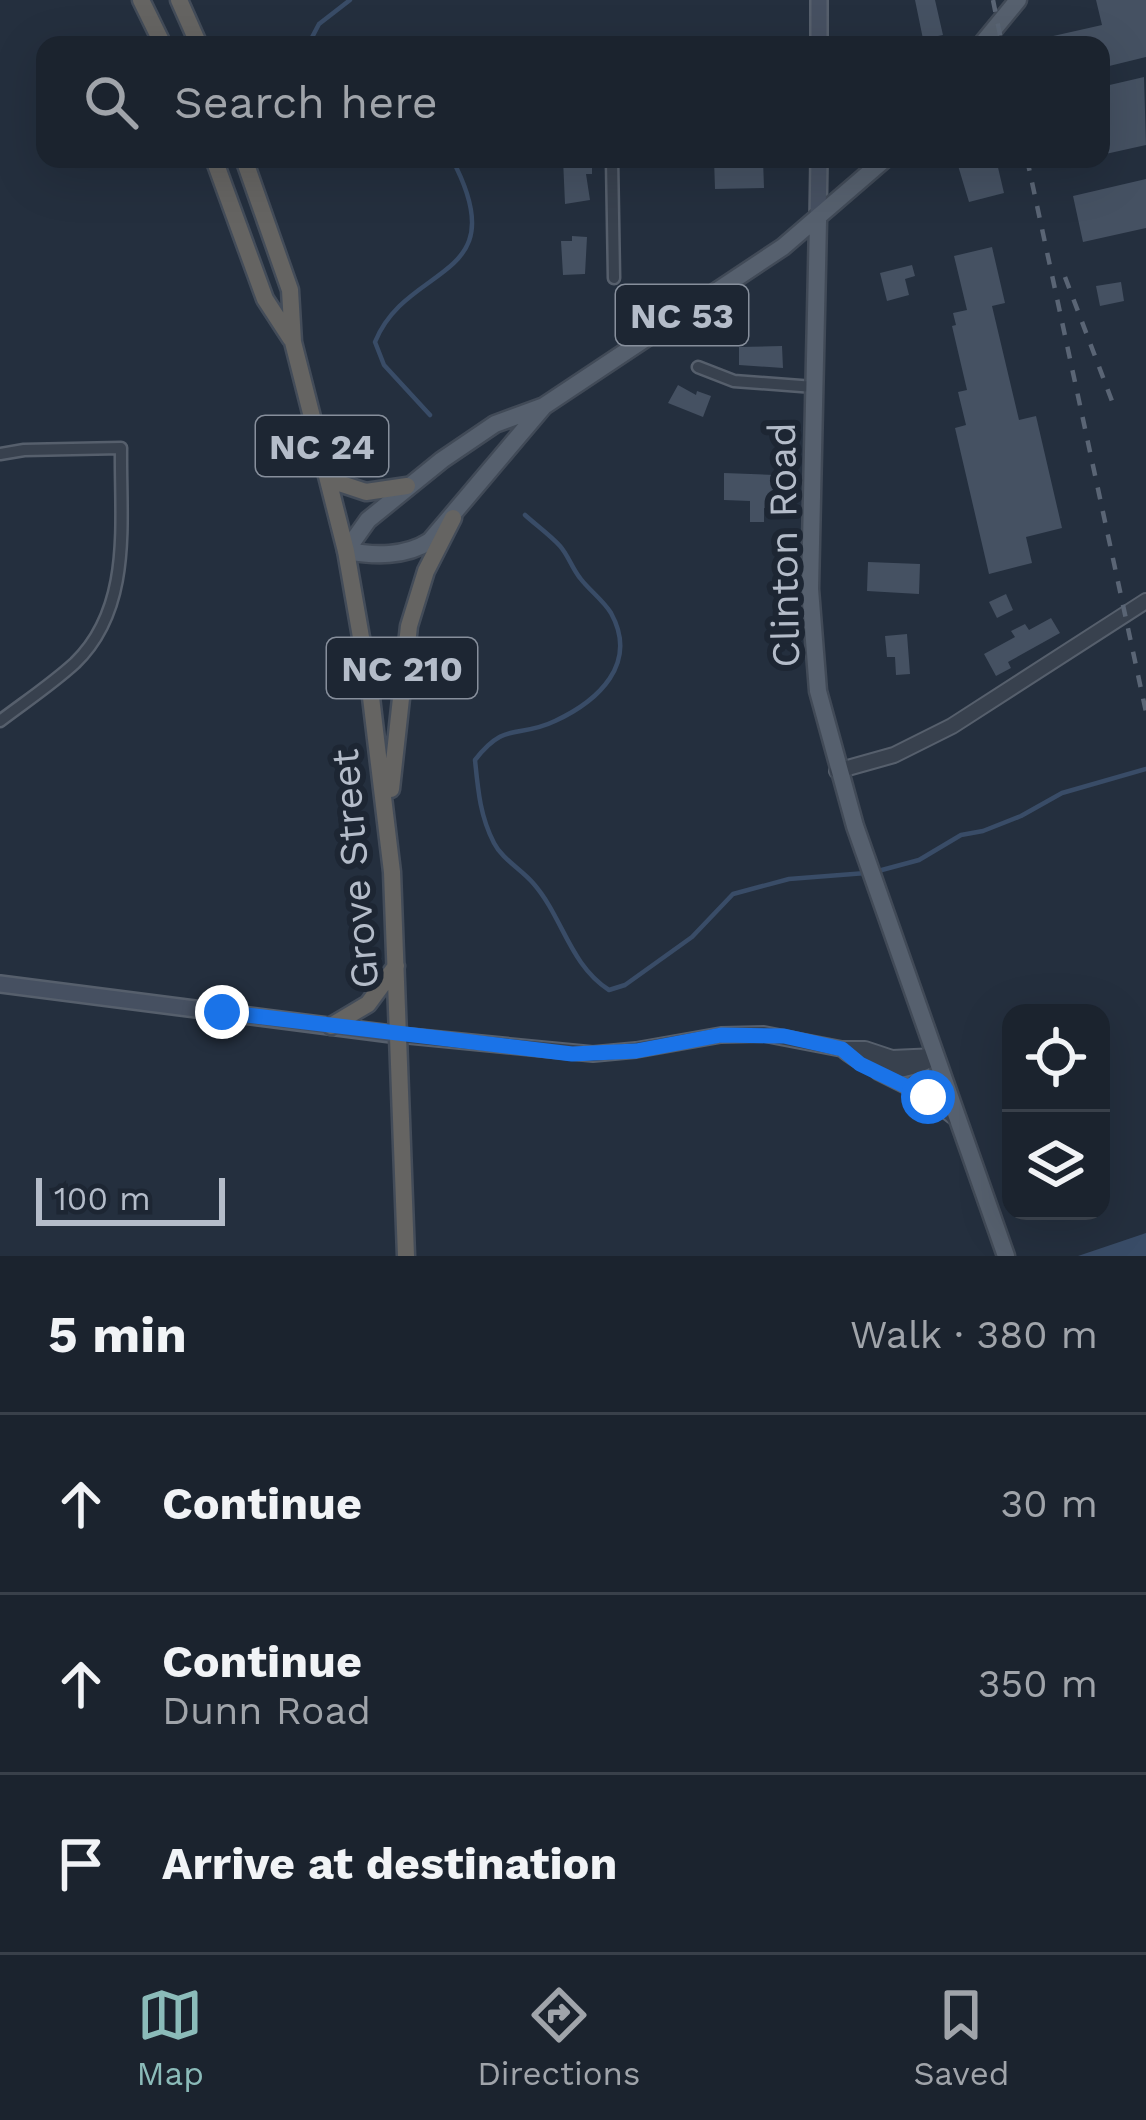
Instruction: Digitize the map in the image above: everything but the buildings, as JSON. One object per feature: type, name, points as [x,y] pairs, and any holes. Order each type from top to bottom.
[{"type":"highway","points":[[141,0],[159,36]]},
{"type":"highway","points":[[179,0],[195,36]]},
{"type":"highway","name":"NC 24","points":[[217,168],[265,298],[292,342]]},
{"type":"highway","name":"NC 24","points":[[247,168],[290,290],[292,342],[346,551]]},
{"type":"highway","points":[[330,480],[366,492],[407,485]]},
{"type":"highway","name":"NC 210","points":[[388,826],[409,626],[426,571],[453,518]]},
{"type":"highway","name":"Grove Street","points":[[346,551],[388,826],[406,1256]]},
{"type":"highway","points":[[331,1026],[368,1004],[397,966]]},
{"type":"main road","points":[[819,0],[819,36]]},
{"type":"main road","points":[[988,36],[1018,0]]},
{"type":"main road","name":"Clinton Road","points":[[819,168],[811,620],[818,691],[855,826],[1006,1256]]},
{"type":"main road","name":"NC 53","points":[[544,406],[437,535],[415,550],[370,555],[346,551],[368,520],[407,485],[495,424],[544,406],[818,221],[875,168]]},
{"type":"main road","points":[[0,984],[399,1035]]},
{"type":"street","points":[[612,168],[614,278]]},
{"type":"street","points":[[698,367],[734,381],[814,387]]},
{"type":"street","points":[[0,454],[24,449],[121,448],[112,608],[75,663],[0,721]]},
{"type":"street","points":[[837,771],[895,755],[952,726],[1146,601]]},
{"type":"street","points":[[399,1035],[572,1054],[636,1051],[742,1034],[784,1036],[892,1058],[936,1056]]},
{"type":"street","points":[[842,1049],[928,1097],[959,1121]]},
{"type":"street","points":[[873,1069],[916,1068],[936,1056]]},
{"type":"water","points":[[1146,1233],[1146,1256],[1078,1256]]},
{"type":"waterway","points":[[313,36],[319,24],[350,0]]},
{"type":"waterway","points":[[430,415],[384,365],[375,342],[390,316],[465,250],[472,228],[469,199],[456,168]]},
{"type":"waterway","points":[[525,515],[560,546],[580,578],[608,608],[620,649],[610,679],[586,703],[542,726],[504,735],[486,748],[475,760],[479,792],[497,849],[543,896],[575,954],[595,979],[609,990],[625,985],[692,937],[733,894],[789,879],[866,873]]},
{"type":"waterway","points":[[878,871],[919,860],[961,835],[1021,816],[1062,793],[1146,769]]},
{"type":"railway","points":[[993,0],[1000,36]]},
{"type":"railway","points":[[1029,168],[1146,712]]},
{"type":"railway","points":[[1065,277],[1112,401]]},
{"type":"route","points":[[222,1012],[572,1054],[636,1051],[721,1035],[784,1036],[842,1049],[860,1064],[928,1097]]}]
